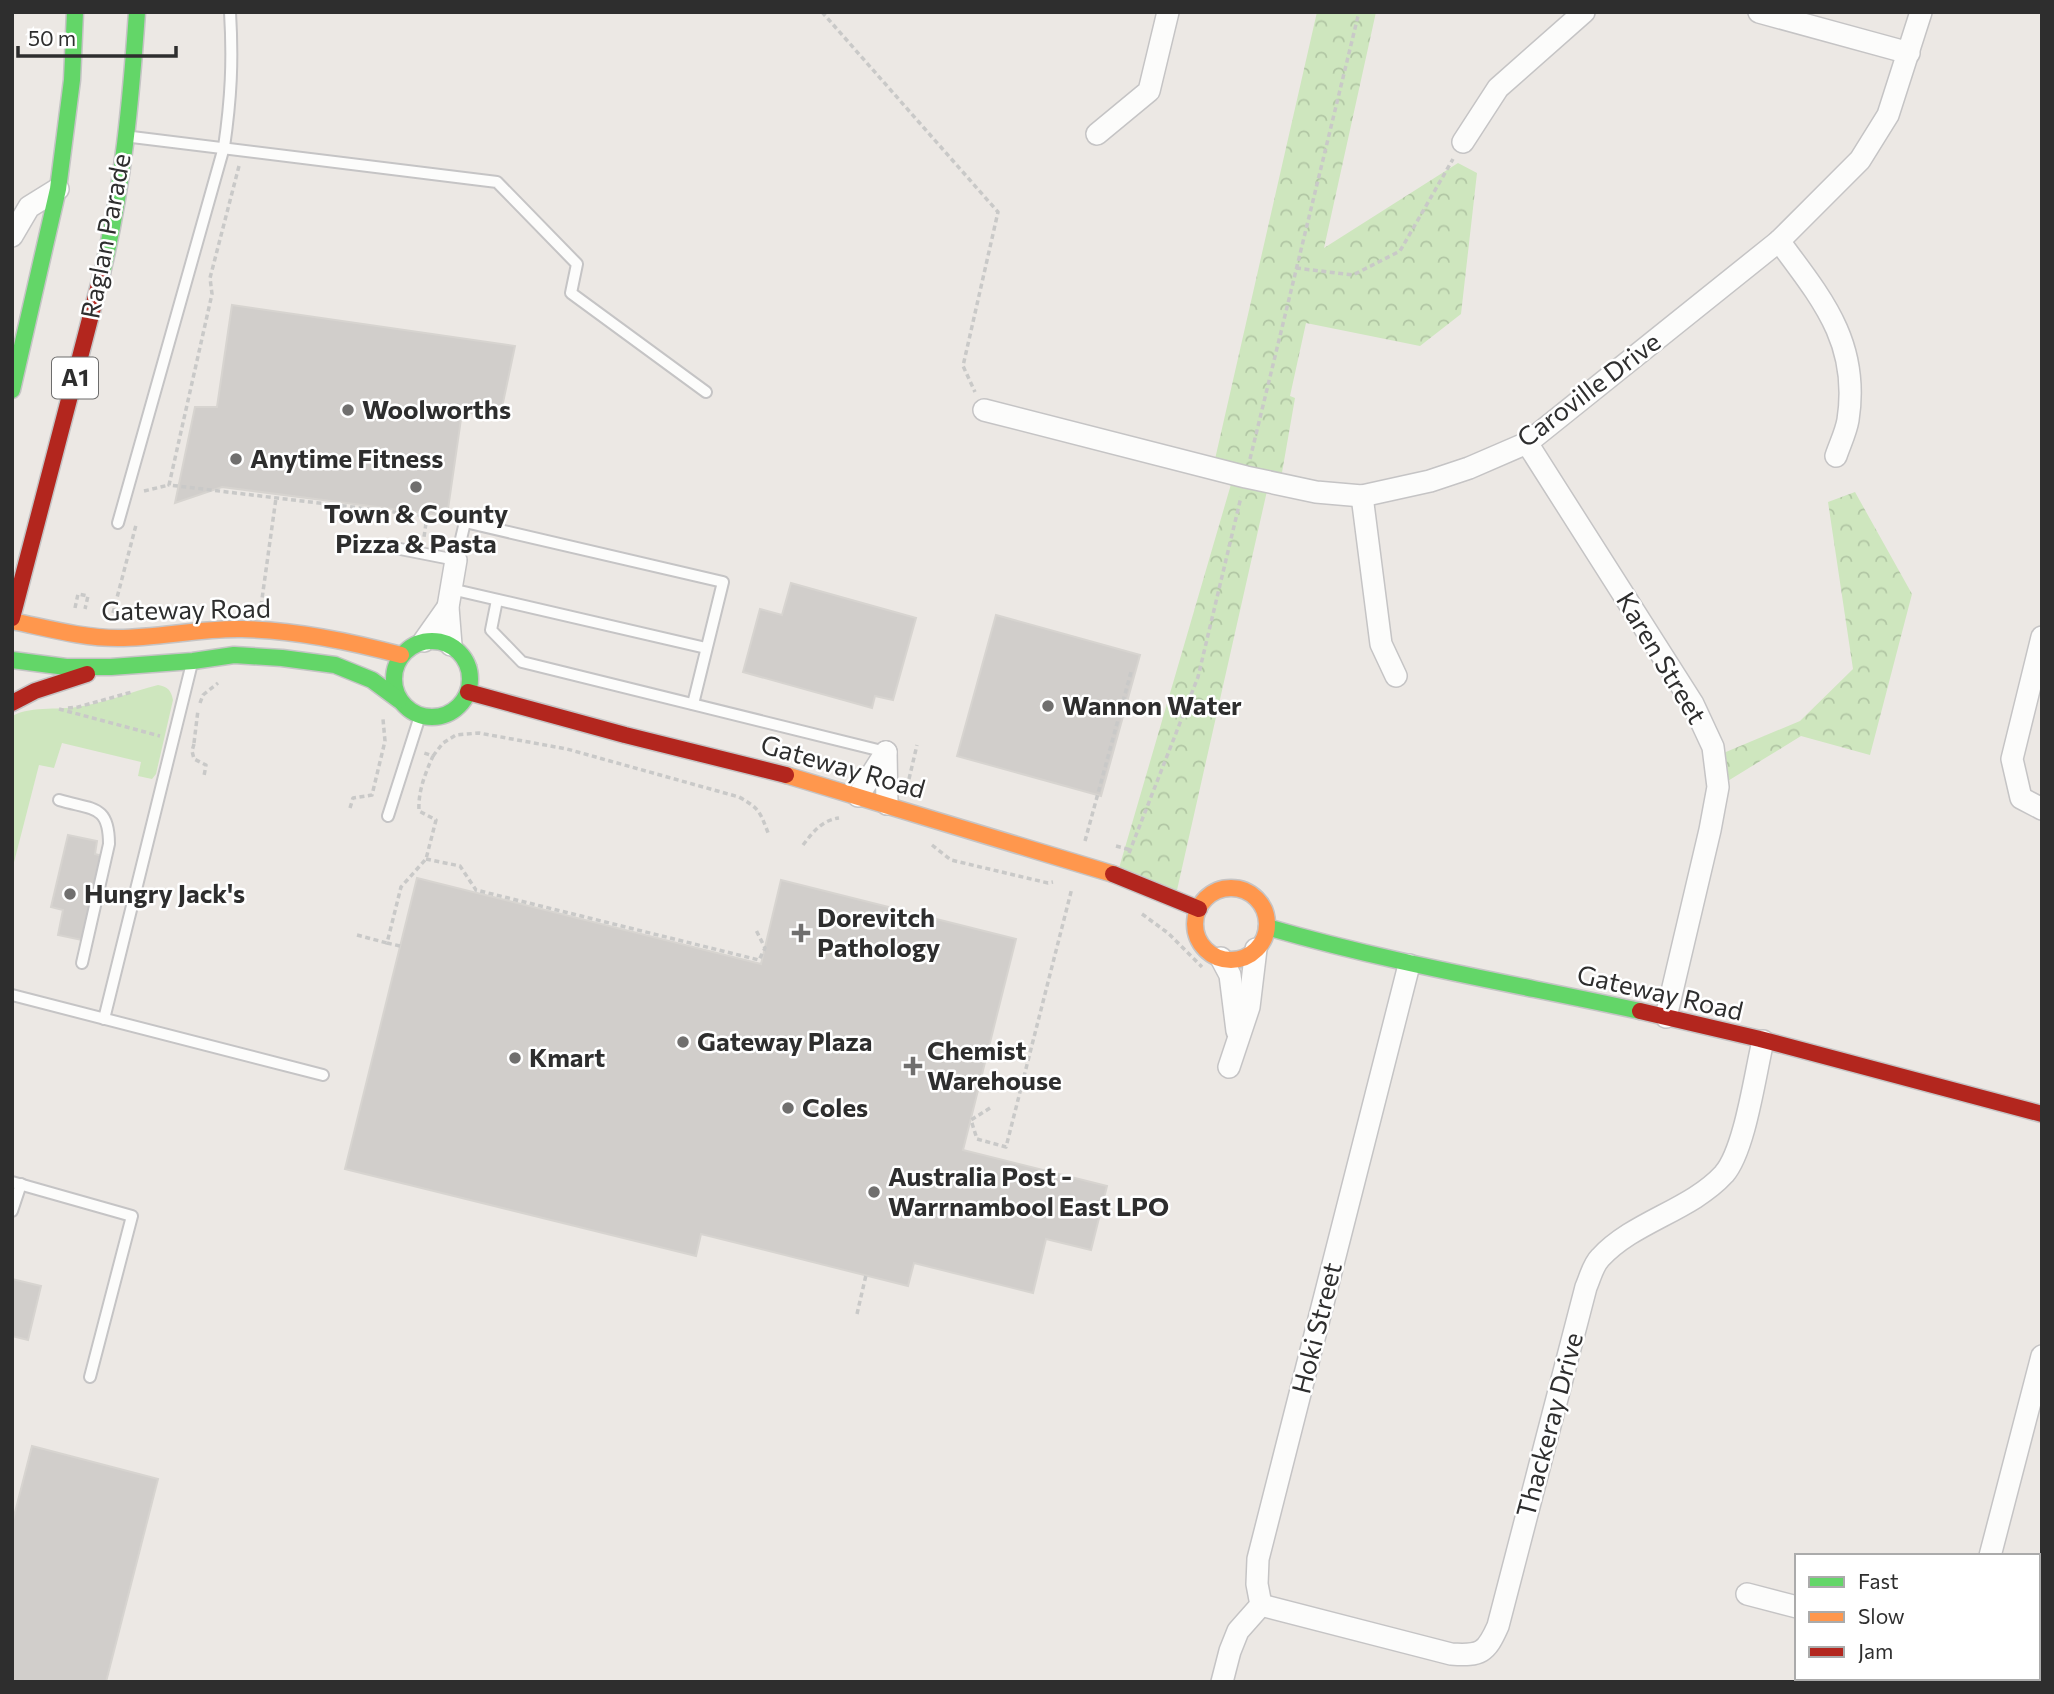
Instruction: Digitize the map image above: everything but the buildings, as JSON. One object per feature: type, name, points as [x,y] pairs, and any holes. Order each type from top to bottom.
[{"type":"main road","name":"A1","points":[[12,390],[58,189],[72,79],[75,12]]},
{"type":"main road","name":"Raglan Parade","points":[[12,619],[104,264],[121,182],[137,12]]},
{"type":"main road","name":"Gateway Road","points":[[12,619],[79,635],[116,638],[165,636],[213,629],[258,630],[352,641],[401,655]]},
{"type":"main road","points":[[438,640],[451,645],[462,654],[471,679],[463,703],[454,711],[432,718],[420,716],[408,709],[399,700],[394,685],[394,669],[401,655],[411,646],[424,641],[438,640]]},
{"type":"main road","name":"Gateway Road","points":[[12,660],[66,667],[111,667],[234,655],[335,664],[372,680],[399,700]]},
{"type":"main road","name":"Gateway Road","points":[[12,703],[35,691],[111,667]]},
{"type":"main road","name":"Gateway Road","points":[[468,692],[625,735],[795,777],[887,804],[1121,876],[1199,909]]},
{"type":"main road","points":[[1221,889],[1241,889],[1250,893],[1263,908],[1267,927],[1265,935],[1249,955],[1230,960],[1226,967],[1206,949],[1197,934],[1196,917],[1199,909],[1204,900],[1221,889]]},
{"type":"main road","name":"Gateway Road","points":[[1267,927],[1409,965],[1666,1017],[2042,1114]]},
{"type":"street","points":[[1097,134],[1149,90],[1168,12]]},
{"type":"street","points":[[1463,142],[1498,88],[1584,12]]},
{"type":"street","points":[[1759,12],[1909,53]]},
{"type":"street","name":"Caroville Drive","points":[[984,410],[1246,477],[1316,492],[1362,496],[1430,481],[1469,468],[1527,443],[1779,241],[1860,160],[1888,115],[1922,12]]},
{"type":"street","points":[[12,236],[29,207],[58,189]]},
{"type":"street","points":[[1779,241],[1817,293],[1842,339],[1851,375],[1848,422],[1836,456]]},
{"type":"street","name":"Karen Street","points":[[1527,443],[1693,704],[1713,747],[1718,787],[1666,1017]]},
{"type":"street","points":[[1362,496],[1381,644],[1396,676]]},
{"type":"street","points":[[451,645],[450,598],[456,560]]},
{"type":"street","points":[[424,641],[450,598]]},
{"type":"street","points":[[2042,638],[2012,759],[2021,798],[2042,810]]},
{"type":"street","points":[[858,796],[886,752]]},
{"type":"street","points":[[886,752],[887,804]]},
{"type":"street","points":[[1229,1067],[1249,1007],[1256,949]]},
{"type":"street","name":"Hoki Street","points":[[1261,1605],[1257,1584],[1258,1559],[1409,965]]},
{"type":"street","points":[[1226,967],[1239,1040]]},
{"type":"street","name":"Thackeray Drive","points":[[1261,1605],[1451,1654],[1473,1655],[1490,1645],[1498,1626],[1586,1287],[1598,1259],[1624,1238],[1700,1193],[1724,1173],[1738,1149],[1763,1041]]},
{"type":"street","points":[[1991,1554],[2042,1356]]},
{"type":"street","points":[[1747,1594],[1795,1606]]},
{"type":"street","points":[[1222,1682],[1238,1631],[1261,1605]]},
{"type":"lane","points":[[118,523],[224,148],[232,81],[230,12]]},
{"type":"lane","points":[[126,136],[497,182],[577,264],[571,293],[705,392]]},
{"type":"lane","points":[[394,548],[456,560],[465,522],[723,582],[693,704]]},
{"type":"lane","points":[[450,598],[497,600],[706,648]]},
{"type":"lane","points":[[497,600],[491,629],[522,662],[886,752]]},
{"type":"lane","points":[[104,1019],[169,738],[193,661]]},
{"type":"lane","points":[[388,816],[420,716]]},
{"type":"lane","points":[[59,800],[100,812],[106,818],[109,829],[109,844],[82,963]]},
{"type":"lane","points":[[12,995],[323,1075]]},
{"type":"lane","points":[[12,1211],[17,1183],[132,1216],[90,1377]]},
{"type":"path","points":[[822,12],[998,212],[963,366],[984,410]]},
{"type":"path","points":[[1121,876],[1198,677],[1359,12]]},
{"type":"path","points":[[1296,268],[1353,275],[1400,251],[1463,142]]},
{"type":"path","points":[[169,485],[212,294],[210,278],[243,150]]},
{"type":"path","points":[[144,491],[169,485],[313,500],[426,516],[422,553]]},
{"type":"path","points":[[263,590],[276,498]]},
{"type":"path","points":[[103,614],[112,617],[138,515]]},
{"type":"path","points":[[72,617],[78,594],[88,596],[85,610],[94,612]]},
{"type":"path","points":[[990,1108],[971,1120],[977,1139],[1006,1147],[1131,672]]},
{"type":"path","points":[[204,776],[206,765],[194,758],[192,751],[199,704],[204,695],[218,683],[230,683]]},
{"type":"path","points":[[131,692],[78,707],[56,709],[194,743]]},
{"type":"path","points":[[350,808],[352,798],[372,795],[385,741],[384,720],[378,707]]},
{"type":"path","points":[[387,943],[401,887],[426,859],[436,820],[419,811],[418,799],[425,774],[433,756],[443,743],[456,735],[480,733],[567,749],[738,797],[760,811],[769,835]]},
{"type":"path","points":[[410,749],[433,756]]},
{"type":"path","points":[[803,845],[816,828],[835,818],[849,820]]},
{"type":"path","points":[[931,844],[951,860],[1048,883],[1056,881]]},
{"type":"path","points":[[426,859],[460,866],[476,890],[759,960],[765,948],[756,930]]},
{"type":"path","points":[[1141,913],[1168,933],[1217,983],[1226,967]]},
{"type":"path","points":[[357,935],[400,946]]},
{"type":"path","points":[[856,1314],[866,1275]]},
{"type":"green space","points":[[1317,12],[1376,12],[1324,248],[1458,163],[1477,173],[1461,314],[1420,346],[1306,323],[1290,396],[1295,398],[1280,484],[1269,482],[1175,899],[1117,875],[1234,474],[1213,468]]},
{"type":"green space","points":[[1855,492],[1912,594],[1870,755],[1801,736],[1718,787],[1714,757],[1800,721],[1853,669],[1828,502]]},
{"type":"green space","points":[[158,685],[168,690],[173,700],[156,774],[152,779],[138,776],[141,762],[62,743],[54,768],[39,765],[12,870],[12,717],[25,711],[87,705]]},
{"type":"traffic: fast","points":[[12,390],[58,189],[72,80],[75,12]]},
{"type":"traffic: fast","points":[[102,273],[125,143],[137,12]]},
{"type":"traffic: fast","points":[[440,641],[453,647],[464,658],[470,671],[470,679],[468,694],[453,711],[440,717],[424,717],[411,711],[396,694],[394,671],[400,658],[417,643],[440,641]]},
{"type":"traffic: fast","points":[[12,660],[66,667],[111,667],[234,655],[282,658],[335,665],[372,680],[399,700]]},
{"type":"traffic: fast","points":[[1267,927],[1406,962],[1640,1011]]},
{"type":"traffic: slow","points":[[12,621],[105,638],[134,638],[226,629],[262,630],[342,641],[401,655]]},
{"type":"traffic: slow","points":[[786,775],[1113,874]]},
{"type":"traffic: slow","points":[[1231,888],[1251,894],[1261,904],[1267,924],[1261,944],[1251,954],[1231,960],[1211,954],[1201,944],[1195,924],[1201,904],[1211,894],[1231,888]]},
{"type":"traffic: jam","points":[[12,618],[102,273]]},
{"type":"traffic: jam","points":[[12,703],[35,691],[87,674]]},
{"type":"traffic: jam","points":[[468,692],[786,775]]},
{"type":"traffic: jam","points":[[1113,874],[1199,909]]},
{"type":"traffic: jam","points":[[1640,1011],[1760,1039],[2042,1114]]},
{"type":"place","name":"Woolworths","points":[[348,410]]},
{"type":"place","name":"Anytime Fitness","points":[[236,459]]},
{"type":"place","name":"Town & County Pizza & Pasta","points":[[416,487]]},
{"type":"place","name":"Wannon Water","points":[[1048,706]]},
{"type":"place","name":"Hungry Jack's","points":[[70,894]]},
{"type":"place","name":"Dorevitch Pathology","points":[[801,933]]},
{"type":"place","name":"Gateway Plaza","points":[[683,1042]]},
{"type":"place","name":"Kmart","points":[[515,1058]]},
{"type":"place","name":"Chemist Warehouse","points":[[913,1066]]},
{"type":"place","name":"Coles","points":[[788,1108]]},
{"type":"place","name":"Australia Post - Warrnambool East LPO","points":[[874,1192]]}]
